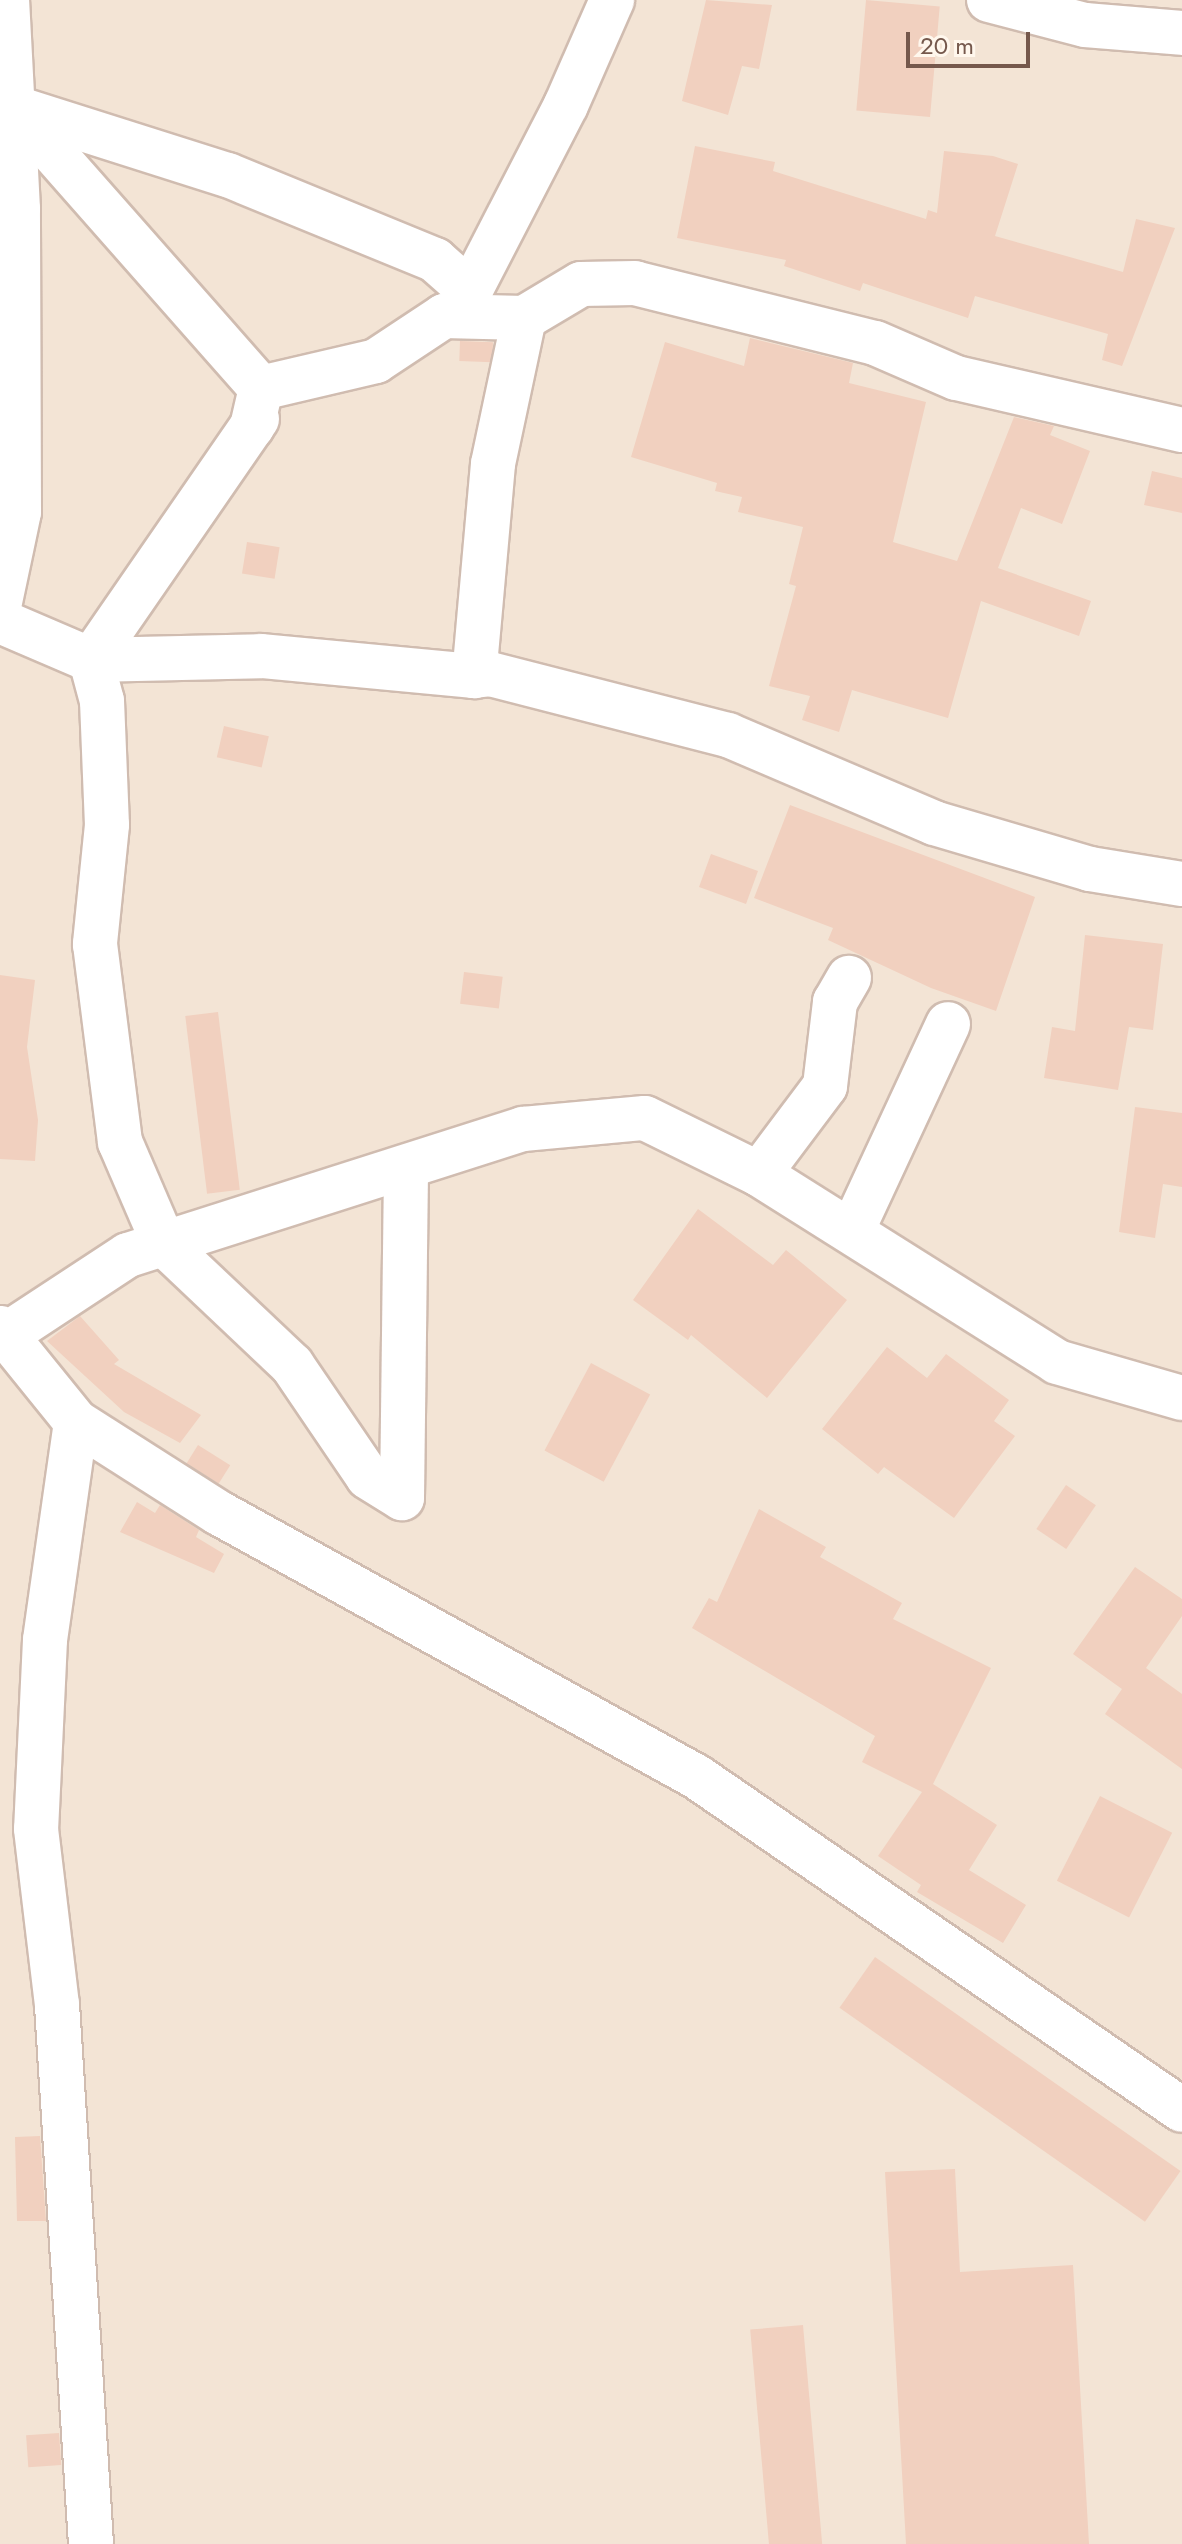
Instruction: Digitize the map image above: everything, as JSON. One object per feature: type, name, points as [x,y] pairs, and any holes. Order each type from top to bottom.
[{"type":"street","points":[[0,602],[19,512],[13,107],[7,0]]},
{"type":"street","points":[[13,107],[228,175],[435,260],[470,291],[580,77],[612,0]]},
{"type":"street","points":[[989,0],[1085,25],[1182,33]]},
{"type":"street","points":[[13,107],[257,411]]},
{"type":"street","points":[[406,1167],[402,1498],[368,1477],[292,1365],[164,1244],[120,1142],[95,944],[107,825],[102,701],[91,660],[257,411],[376,361],[444,316],[524,318],[581,284],[635,283],[875,343],[956,378],[1182,430]]},
{"type":"street","points":[[474,676],[493,464],[524,318]]},
{"type":"street","points":[[0,621],[91,660],[261,656],[474,676],[490,674],[728,735],[934,823],[1090,869],[1182,884]]},
{"type":"street","points":[[759,1174],[825,1086],[835,1002],[849,978]]},
{"type":"street","points":[[852,1231],[948,1024]]},
{"type":"street","points":[[1182,1398],[1057,1362],[759,1174],[645,1118],[523,1129],[128,1255],[2,1333],[76,1422],[219,1513],[697,1777],[1182,2110]]},
{"type":"street","points":[[76,1422],[45,1640],[36,1829],[57,2005],[91,2544]]},
{"type":"shaded area","points":[[0,0],[1182,0],[1182,2544],[0,2544]]},
{"type":"building","points":[[706,0],[772,5],[759,69],[742,66],[728,115],[682,101]]},
{"type":"building","points":[[866,0],[940,6],[930,117],[856,111]]},
{"type":"building","points":[[695,146],[775,162],[773,171],[926,219],[928,210],[937,213],[944,151],[993,156],[1018,164],[995,236],[1123,272],[1136,219],[1175,228],[1122,366],[1102,360],[1108,334],[975,296],[968,318],[863,283],[860,291],[784,266],[786,260],[677,238]]},
{"type":"building","points":[[750,338],[853,363],[849,383],[926,402],[893,542],[957,561],[1014,417],[1054,426],[1050,435],[1090,451],[1062,524],[1021,508],[998,568],[1091,601],[1079,636],[981,601],[948,718],[852,690],[839,732],[802,720],[810,696],[769,686],[796,586],[789,584],[803,527],[738,512],[742,497],[715,491],[717,483],[631,457],[665,342],[744,366]]},
{"type":"building","points":[[460,341],[493,342],[492,362],[459,361]]},
{"type":"building","points":[[1152,471],[1182,478],[1182,513],[1144,505]]},
{"type":"building","points":[[247,542],[280,547],[275,579],[242,574]]},
{"type":"building","points":[[224,726],[269,736],[262,768],[217,757]]},
{"type":"building","points":[[790,805],[1035,897],[996,1011],[931,988],[828,940],[833,928],[754,898]]},
{"type":"building","points":[[711,854],[758,871],[746,904],[699,887]]},
{"type":"building","points":[[1085,935],[1163,944],[1153,1030],[1129,1027],[1118,1090],[1044,1078],[1052,1027],[1075,1031]]},
{"type":"building","points":[[464,972],[503,977],[499,1009],[460,1004]]},
{"type":"building","points":[[0,975],[35,980],[27,1047],[38,1120],[35,1161],[0,1159]]},
{"type":"building","points":[[218,1012],[240,1190],[207,1194],[185,1016]]},
{"type":"building","points":[[1135,1107],[1182,1113],[1182,1187],[1163,1184],[1155,1238],[1119,1232]]},
{"type":"building","points":[[698,1209],[773,1265],[786,1250],[847,1300],[767,1398],[691,1335],[688,1340],[633,1300]]},
{"type":"building","points":[[80,1316],[119,1360],[114,1364],[201,1415],[180,1443],[124,1412],[47,1341]]},
{"type":"building","points":[[887,1347],[927,1378],[946,1354],[1009,1400],[994,1421],[1015,1436],[954,1518],[884,1467],[878,1474],[822,1429]]},
{"type":"building","points":[[591,1363],[650,1394],[604,1482],[545,1450]]},
{"type":"building","points":[[198,1445],[230,1465],[219,1484],[186,1464]]},
{"type":"building","points":[[1066,1485],[1096,1505],[1066,1549],[1036,1529]]},
{"type":"building","points":[[137,1502],[155,1513],[160,1505],[199,1530],[196,1537],[224,1554],[214,1573],[120,1532]]},
{"type":"building","points":[[759,1509],[826,1547],[820,1557],[902,1603],[893,1619],[991,1668],[933,1784],[997,1825],[969,1870],[1026,1905],[1003,1943],[917,1892],[921,1885],[878,1856],[922,1792],[862,1762],[875,1736],[692,1628],[709,1598],[717,1602]]},
{"type":"building","points":[[1135,1567],[1182,1599],[1182,1616],[1146,1668],[1182,1694],[1182,1769],[1105,1714],[1122,1689],[1073,1654]]},
{"type":"building","points":[[1100,1796],[1172,1833],[1129,1917],[1057,1881]]},
{"type":"building","points":[[875,1957],[1181,2171],[1145,2222],[839,2008]]},
{"type":"building","points":[[40,2136],[46,2221],[17,2221],[15,2137]]},
{"type":"building","points":[[955,2169],[960,2272],[1073,2265],[1089,2544],[906,2544],[885,2172]]},
{"type":"building","points":[[803,2325],[822,2544],[769,2544],[750,2330]]},
{"type":"building","points":[[59,2433],[61,2465],[28,2467],[26,2435]]}]
